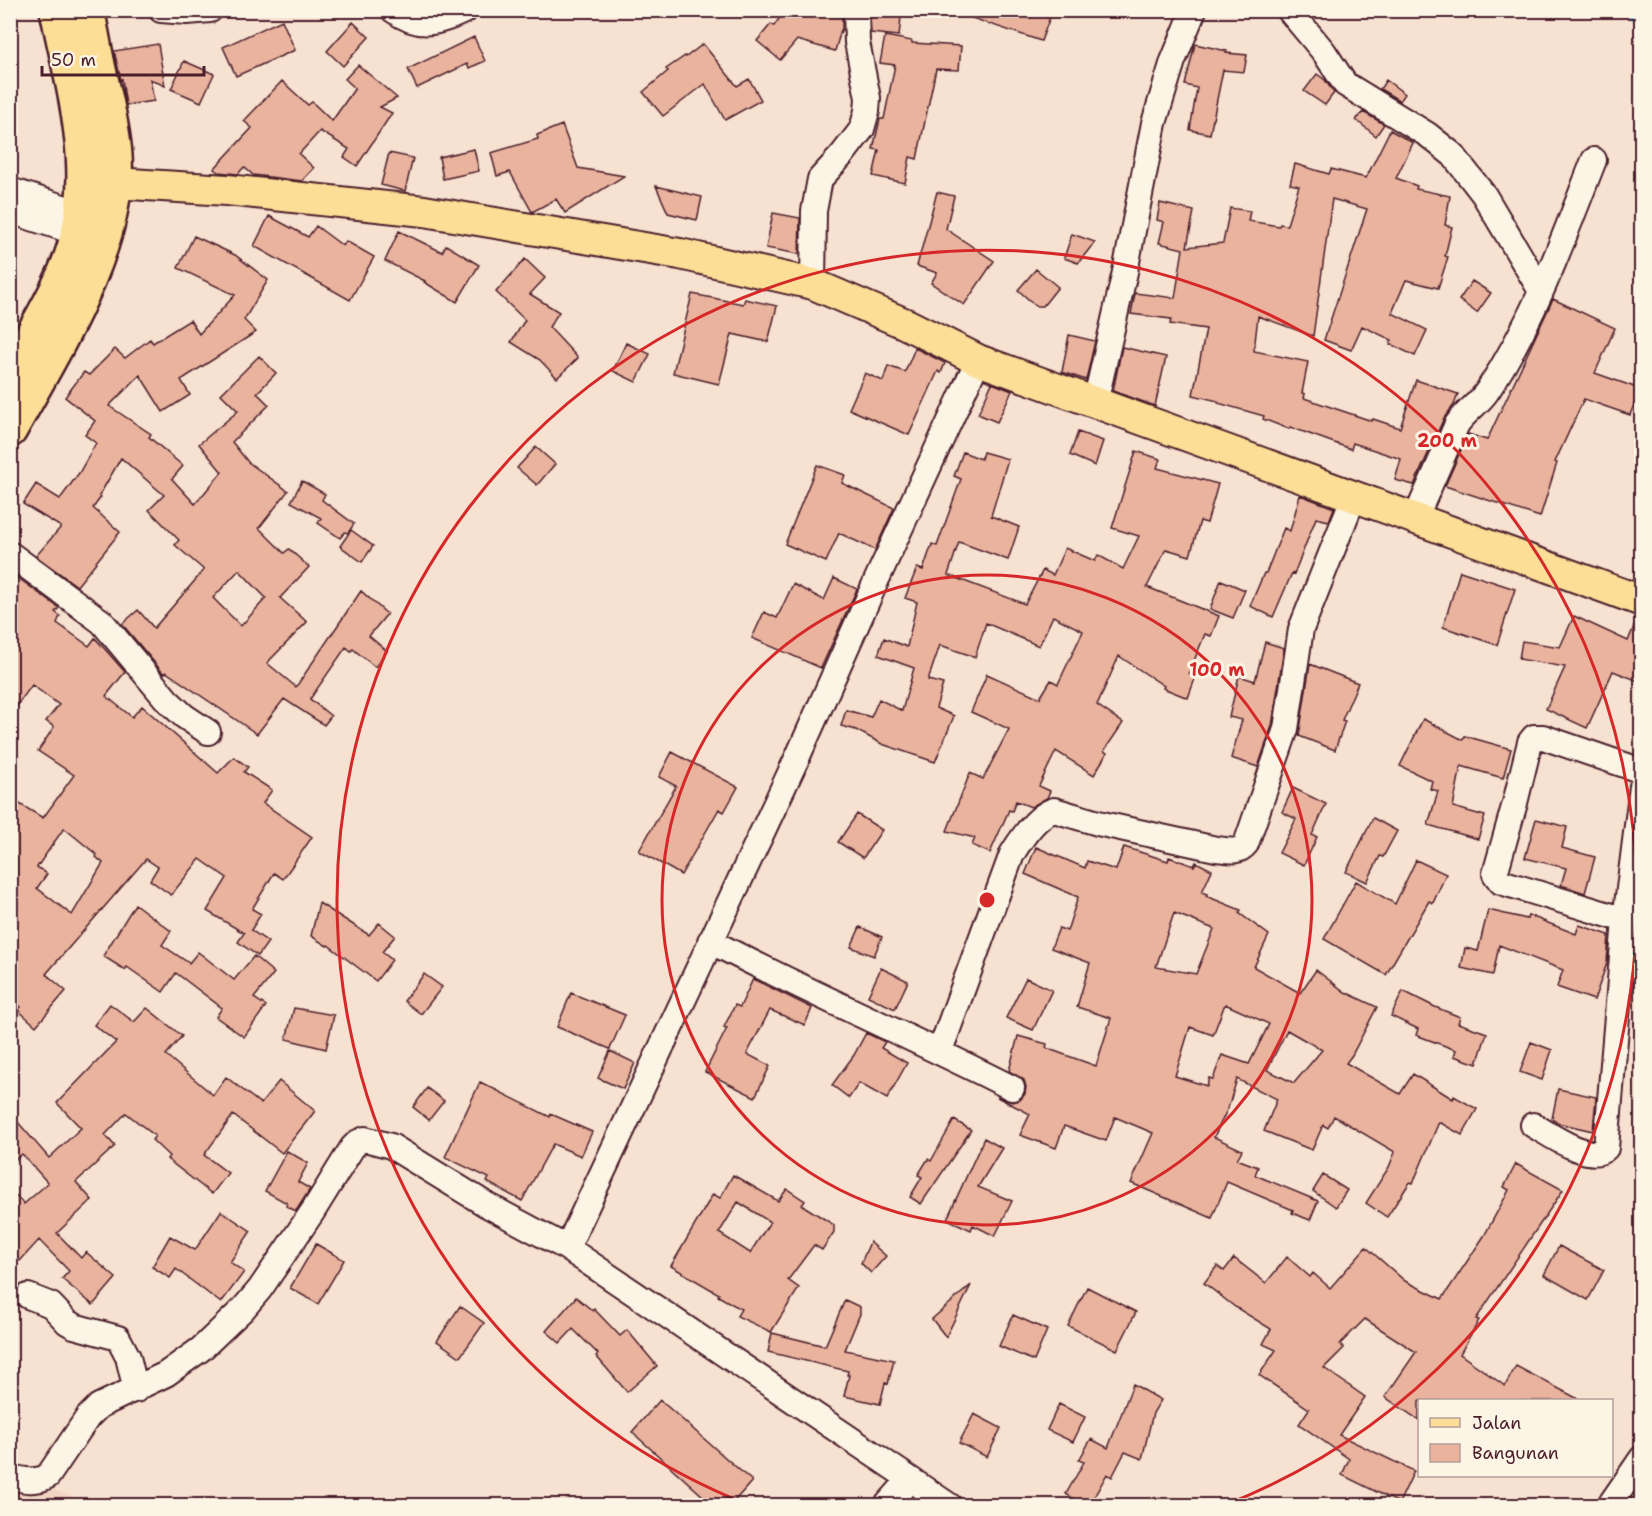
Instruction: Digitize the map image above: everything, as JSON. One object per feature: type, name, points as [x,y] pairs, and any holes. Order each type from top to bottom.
[{"type":"highway","points":[[10,374],[66,272],[80,223],[85,188],[80,116],[57,10]]},
{"type":"highway","points":[[10,430],[63,335],[105,233],[114,183],[116,156],[111,121],[87,10]]},
{"type":"main road","points":[[114,183],[227,190],[424,211],[680,254],[813,284],[906,324],[978,360],[1641,601]]},
{"type":"street","points":[[161,10],[188,12],[210,10]]},
{"type":"street","points":[[393,10],[414,22],[427,24],[444,20],[466,10]]},
{"type":"street","points":[[813,284],[814,211],[819,179],[862,129],[867,111],[868,98],[857,42],[855,10]]},
{"type":"street","points":[[1095,403],[1125,272],[1154,123],[1173,61],[1194,10]]},
{"type":"street","points":[[1290,10],[1324,52],[1345,84],[1428,135],[1453,155],[1484,195],[1541,291]]},
{"type":"street","points":[[1415,519],[1457,424],[1489,390],[1514,346],[1541,291],[1594,160]]},
{"type":"street","points":[[10,190],[80,223]]},
{"type":"street","points":[[10,211],[80,223]]},
{"type":"street","points":[[567,1248],[798,756],[978,360]]},
{"type":"street","points":[[939,1051],[1012,854],[1030,829],[1045,814],[1052,810],[1098,823],[1216,849],[1234,851],[1246,844],[1286,729],[1302,623],[1354,496]]},
{"type":"street","points":[[10,554],[102,622],[167,700],[184,716],[208,732]]},
{"type":"street","points":[[1625,920],[1501,882],[1494,874],[1530,742],[1534,736],[1543,737],[1641,771]]},
{"type":"street","points":[[1533,1125],[1580,1150],[1594,1154],[1601,1153],[1606,1148],[1625,920],[1641,786]]},
{"type":"street","points":[[710,941],[764,970],[939,1051],[1012,1088]]},
{"type":"street","points":[[11,1477],[37,1480],[48,1476],[81,1426],[99,1406],[166,1374],[201,1349],[243,1309],[260,1289],[314,1211],[352,1148],[365,1138],[400,1151],[477,1199],[567,1248],[950,1506]]},
{"type":"street","points":[[28,1296],[51,1305],[74,1326],[118,1338],[124,1347],[136,1390]]},
{"type":"street","points":[[1609,1506],[1641,1458]]},
{"type":"street","points":[[886,1506],[910,1479]]},
{"type":"shaded area","points":[[29,1482],[98,1505],[11,1505],[10,1490]]},
{"type":"building","points":[[785,10],[842,11],[842,30],[835,51],[797,40],[780,60],[757,41],[771,24],[774,26]]},
{"type":"building","points":[[960,10],[1033,10],[1050,17],[1041,41],[960,14]]},
{"type":"building","points":[[870,14],[901,17],[899,36],[871,33]]},
{"type":"building","points":[[282,20],[295,50],[236,76],[223,47]]},
{"type":"building","points":[[353,22],[369,37],[343,66],[327,51]]},
{"type":"building","points":[[885,36],[912,41],[912,43],[961,46],[959,70],[936,69],[917,159],[910,157],[905,183],[873,176],[879,150],[873,149],[880,119],[884,119],[895,65],[880,63]]},
{"type":"building","points":[[474,37],[485,61],[469,68],[467,64],[417,88],[408,69]]},
{"type":"building","points":[[158,44],[165,86],[150,79],[154,101],[126,105],[114,51]]},
{"type":"building","points":[[703,44],[737,86],[749,79],[761,100],[725,120],[705,84],[663,116],[643,92],[668,71],[666,69]]},
{"type":"building","points":[[1195,44],[1227,51],[1226,53],[1247,55],[1244,72],[1223,70],[1210,134],[1190,130],[1197,88],[1185,85]]},
{"type":"building","points":[[184,61],[214,74],[201,102],[171,89]]},
{"type":"building","points":[[358,65],[397,98],[380,107],[392,113],[357,166],[344,157],[349,149],[320,131],[299,154],[314,168],[302,181],[253,175],[244,167],[238,174],[218,172],[214,169],[252,128],[244,121],[282,81],[308,105],[312,102],[332,121],[355,88],[345,79]]},
{"type":"building","points":[[1317,74],[1325,80],[1334,93],[1325,105],[1304,91]]},
{"type":"building","points":[[1386,80],[1405,94],[1400,101],[1380,89]]},
{"type":"building","points":[[1363,112],[1384,124],[1376,136],[1356,120]]},
{"type":"building","points":[[562,125],[578,168],[624,176],[565,213],[556,199],[532,212],[510,172],[497,176],[491,153],[538,139],[537,135]]},
{"type":"building","points":[[1390,130],[1413,143],[1396,178],[1417,186],[1416,189],[1450,196],[1445,225],[1452,227],[1445,256],[1448,257],[1438,288],[1406,280],[1392,313],[1427,330],[1415,356],[1390,344],[1392,340],[1362,326],[1351,350],[1324,340],[1367,209],[1332,199],[1313,336],[1258,316],[1254,351],[1308,362],[1302,393],[1305,394],[1304,398],[1400,428],[1416,380],[1458,394],[1454,405],[1444,418],[1414,485],[1395,480],[1401,459],[1353,443],[1351,449],[1290,427],[1289,429],[1263,419],[1264,416],[1193,395],[1206,329],[1170,324],[1171,319],[1131,314],[1135,293],[1175,298],[1183,249],[1159,243],[1164,222],[1157,220],[1160,203],[1194,211],[1187,247],[1223,243],[1230,208],[1250,211],[1248,221],[1279,226],[1280,224],[1287,225],[1299,186],[1290,184],[1295,164],[1329,174],[1331,169],[1366,178]]},
{"type":"building","points":[[474,149],[479,171],[443,179],[439,157]]},
{"type":"building","points":[[389,153],[413,158],[405,191],[381,185]]},
{"type":"building","points":[[656,186],[702,197],[697,220],[668,213]]},
{"type":"building","points":[[937,192],[954,196],[946,229],[994,261],[964,305],[931,283],[937,273],[917,266]]},
{"type":"building","points":[[773,213],[800,218],[799,254],[766,248]]},
{"type":"building","points":[[269,216],[308,237],[316,226],[343,246],[346,241],[374,257],[350,300],[254,246]]},
{"type":"building","points":[[399,231],[442,252],[446,245],[479,265],[457,302],[425,281],[385,261]]},
{"type":"building","points":[[1072,234],[1095,242],[1078,263],[1064,258]]},
{"type":"building","points":[[194,236],[235,255],[268,280],[244,320],[256,332],[181,380],[190,395],[163,412],[140,375],[109,406],[151,434],[149,437],[183,466],[172,479],[195,504],[222,472],[199,444],[238,411],[221,394],[259,356],[276,373],[257,393],[269,405],[232,442],[248,462],[288,491],[259,528],[284,553],[289,549],[309,567],[280,598],[307,622],[267,663],[296,687],[361,591],[387,614],[369,636],[387,651],[375,667],[353,649],[351,651],[346,647],[310,699],[331,716],[324,725],[284,699],[257,734],[166,672],[164,674],[122,624],[138,610],[154,628],[204,570],[175,545],[179,540],[149,510],[164,495],[121,458],[93,508],[120,532],[77,586],[36,556],[61,527],[23,504],[36,484],[60,499],[79,473],[96,443],[85,435],[95,421],[65,397],[84,372],[89,375],[115,349],[125,358],[150,339],[153,343],[190,320],[199,334],[235,295],[178,268]],"holes":[[[239,570],[266,598],[241,626],[213,598]]]},
{"type":"building","points":[[525,259],[545,278],[530,294],[559,312],[549,327],[578,358],[557,378],[540,360],[511,342],[525,320],[496,292]]},
{"type":"building","points":[[1036,269],[1058,287],[1043,306],[1036,306],[1018,290]]},
{"type":"building","points":[[1472,281],[1491,293],[1477,313],[1459,300]]},
{"type":"building","points":[[692,294],[743,304],[745,299],[777,306],[768,342],[732,334],[719,384],[673,373]]},
{"type":"building","points":[[1553,299],[1615,328],[1595,373],[1640,389],[1630,415],[1584,399],[1555,462],[1557,463],[1540,517],[1445,486],[1468,434],[1487,440]]},
{"type":"building","points":[[1069,335],[1095,341],[1086,380],[1062,372]]},
{"type":"building","points":[[626,343],[650,354],[636,382],[613,371]]},
{"type":"building","points":[[1122,347],[1166,357],[1155,406],[1113,391]]},
{"type":"building","points":[[915,348],[945,363],[941,373],[938,371],[909,435],[849,409],[865,373],[883,381],[888,366],[905,372]]},
{"type":"building","points":[[992,383],[1012,391],[997,422],[978,414]]},
{"type":"building","points":[[1078,432],[1103,441],[1095,466],[1070,455]]},
{"type":"building","points":[[536,447],[555,464],[537,485],[517,468]]},
{"type":"building","points":[[1136,451],[1160,459],[1157,468],[1218,484],[1207,523],[1200,521],[1190,556],[1166,549],[1147,587],[1219,616],[1211,636],[1205,634],[1189,673],[1196,676],[1188,698],[1163,688],[1164,686],[1119,656],[1097,705],[1123,723],[1104,751],[1107,753],[1094,775],[1056,751],[1039,786],[1050,791],[1047,798],[1031,807],[1016,801],[1012,811],[1009,810],[990,853],[972,845],[975,838],[947,831],[970,773],[983,779],[1009,729],[971,712],[987,674],[1040,698],[1051,680],[1058,684],[1083,631],[1053,616],[1039,646],[986,623],[975,657],[940,645],[928,680],[943,684],[936,708],[954,716],[935,762],[882,744],[856,730],[841,726],[846,710],[871,717],[879,699],[902,711],[914,668],[878,655],[884,638],[907,647],[917,602],[905,598],[917,568],[923,570],[932,544],[937,546],[961,479],[954,476],[963,452],[981,459],[983,452],[1008,459],[991,516],[1019,527],[1008,560],[959,542],[948,575],[1025,604],[1043,570],[1053,575],[1065,548],[1095,561],[1098,555],[1123,569],[1139,536],[1112,528]]},
{"type":"building","points":[[817,465],[845,475],[842,483],[894,508],[875,550],[839,533],[826,562],[785,544]]},
{"type":"building","points":[[302,481],[325,494],[322,500],[354,524],[348,533],[345,532],[340,538],[318,523],[321,518],[291,502]]},
{"type":"building","points":[[1300,495],[1334,508],[1329,521],[1316,518],[1294,574],[1292,573],[1273,617],[1250,606],[1284,528],[1290,531]]},
{"type":"building","points":[[351,530],[373,546],[362,562],[340,546]]},
{"type":"building","points":[[1460,571],[1515,589],[1497,645],[1443,627]]},
{"type":"building","points":[[10,572],[59,608],[55,612],[60,616],[57,623],[89,646],[95,638],[125,672],[106,696],[132,717],[142,706],[218,773],[234,757],[248,767],[244,772],[272,790],[263,803],[312,837],[283,879],[274,873],[252,909],[261,914],[251,930],[268,942],[258,956],[238,942],[244,933],[207,911],[227,878],[200,859],[171,895],[150,880],[158,867],[146,859],[46,974],[66,991],[36,1026],[18,1010],[21,1007],[10,998],[10,798],[43,818],[74,775],[38,751],[54,727],[46,721],[59,705],[32,685],[10,715]],"holes":[[[64,828],[97,855],[96,857],[103,863],[72,915],[37,888],[47,874],[37,867]]]},
{"type":"building","points":[[834,578],[857,589],[821,668],[752,638],[764,612],[777,618],[793,584],[824,600]]},
{"type":"building","points":[[1221,580],[1245,590],[1233,618],[1210,609]]},
{"type":"building","points":[[1574,616],[1628,641],[1638,617],[1641,618],[1641,682],[1613,671],[1587,728],[1546,709],[1565,667],[1519,659],[1522,641],[1560,647]]},
{"type":"building","points":[[1265,642],[1284,648],[1272,726],[1258,767],[1231,758],[1242,720],[1229,717],[1239,676],[1255,681]]},
{"type":"building","points":[[1310,664],[1358,683],[1342,720],[1345,721],[1335,750],[1299,736]]},
{"type":"building","points":[[1423,719],[1463,740],[1465,736],[1511,749],[1503,778],[1461,766],[1453,807],[1485,816],[1478,839],[1428,825],[1438,791],[1430,789],[1432,781],[1400,766]]},
{"type":"building","points":[[672,752],[738,787],[724,812],[719,809],[681,875],[639,851],[676,786],[659,777]]},
{"type":"building","points":[[1293,788],[1326,804],[1312,835],[1317,837],[1304,865],[1279,853],[1296,819],[1282,812]]},
{"type":"building","points":[[857,814],[882,830],[863,858],[838,842]]},
{"type":"building","points":[[1373,818],[1397,831],[1383,857],[1380,856],[1367,882],[1346,872]]},
{"type":"building","points":[[1536,819],[1567,827],[1562,848],[1595,857],[1585,893],[1561,885],[1566,868],[1525,858]]},
{"type":"building","points":[[1036,847],[1085,868],[1087,861],[1116,870],[1124,847],[1168,861],[1169,857],[1194,866],[1196,862],[1212,870],[1202,892],[1207,894],[1206,896],[1241,910],[1239,913],[1269,935],[1254,967],[1300,993],[1316,970],[1345,992],[1377,1007],[1346,1063],[1400,1094],[1413,1074],[1453,1099],[1454,1096],[1477,1109],[1462,1135],[1439,1122],[1413,1183],[1410,1182],[1387,1217],[1366,1203],[1389,1167],[1395,1152],[1334,1116],[1328,1128],[1323,1125],[1312,1150],[1264,1131],[1277,1099],[1237,1079],[1228,1108],[1214,1137],[1242,1150],[1237,1159],[1258,1167],[1255,1175],[1318,1201],[1310,1220],[1292,1213],[1293,1210],[1227,1182],[1212,1218],[1131,1183],[1153,1133],[1115,1117],[1106,1141],[1064,1126],[1056,1148],[1020,1135],[1030,1114],[997,1097],[1013,1102],[1020,1100],[1025,1094],[1024,1080],[1009,1071],[1018,1036],[1047,1044],[1046,1048],[1096,1066],[1111,1018],[1077,1007],[1090,963],[1051,948],[1059,928],[1067,931],[1078,897],[1025,874]],"holes":[[[1174,913],[1214,929],[1196,974],[1156,967]],[[1225,1004],[1269,1024],[1249,1064],[1222,1055],[1213,1079],[1209,1078],[1207,1086],[1175,1076],[1190,1027],[1213,1035]],[[1287,1030],[1322,1050],[1294,1083],[1267,1070]]]},
{"type":"building","points":[[1416,860],[1446,874],[1433,903],[1429,901],[1386,975],[1324,939],[1356,881],[1395,904]]},
{"type":"building","points":[[319,903],[369,935],[379,923],[395,936],[382,952],[392,960],[376,981],[328,945],[311,936]]},
{"type":"building","points":[[135,904],[171,931],[162,945],[189,963],[198,952],[234,980],[254,956],[274,973],[254,998],[266,1006],[244,1037],[216,1017],[222,1008],[176,973],[163,992],[127,967],[125,970],[103,956]]},
{"type":"building","points":[[1488,910],[1527,919],[1528,915],[1576,934],[1579,925],[1609,935],[1607,963],[1594,1000],[1557,987],[1563,970],[1499,945],[1493,975],[1461,968],[1465,948],[1478,951]]},
{"type":"building","points":[[860,927],[882,937],[874,956],[851,947]]},
{"type":"building","points":[[881,968],[908,981],[895,1009],[868,996]]},
{"type":"building","points":[[424,974],[442,987],[421,1014],[404,1001]]},
{"type":"building","points":[[1026,978],[1052,990],[1033,1030],[1006,1018]]},
{"type":"building","points":[[753,979],[812,1008],[805,1025],[770,1010],[747,1054],[770,1066],[755,1097],[705,1072],[727,1028],[724,1027],[735,1005],[740,1007]]},
{"type":"building","points":[[1403,991],[1460,1017],[1458,1023],[1487,1033],[1477,1064],[1454,1056],[1456,1050],[1416,1035],[1418,1029],[1391,1016]]},
{"type":"building","points":[[571,993],[625,1015],[610,1049],[557,1027]]},
{"type":"building","points":[[110,1004],[134,1022],[147,1008],[182,1036],[166,1055],[213,1095],[226,1077],[261,1104],[279,1081],[315,1111],[282,1153],[233,1115],[204,1155],[228,1173],[212,1194],[167,1159],[169,1156],[152,1140],[155,1136],[126,1113],[105,1135],[115,1146],[76,1182],[92,1200],[57,1233],[81,1258],[86,1252],[116,1278],[93,1305],[62,1279],[69,1271],[39,1240],[20,1261],[10,1252],[10,1190],[24,1204],[48,1183],[22,1154],[10,1164],[10,1113],[49,1158],[81,1128],[57,1103],[116,1042],[94,1025]]},
{"type":"building","points":[[294,1008],[334,1015],[326,1049],[286,1039]]},
{"type":"building","points":[[866,1033],[885,1042],[881,1048],[907,1063],[887,1099],[859,1083],[849,1098],[832,1085],[854,1055]]},
{"type":"building","points":[[1531,1042],[1552,1050],[1542,1080],[1520,1072]]},
{"type":"building","points":[[610,1051],[635,1063],[623,1089],[598,1078]]},
{"type":"building","points":[[480,1082],[550,1117],[551,1114],[592,1132],[581,1156],[553,1144],[522,1201],[487,1182],[489,1178],[445,1157]]},
{"type":"building","points":[[427,1088],[444,1101],[429,1120],[413,1107]]},
{"type":"building","points":[[1558,1089],[1596,1097],[1593,1131],[1558,1123],[1552,1119]]},
{"type":"building","points":[[954,1120],[971,1130],[921,1204],[910,1197],[922,1177],[918,1175],[928,1159],[931,1161]]},
{"type":"building","points":[[984,1138],[1002,1148],[978,1187],[1012,1201],[995,1236],[973,1225],[971,1230],[947,1219]]},
{"type":"building","points":[[287,1151],[308,1163],[298,1182],[310,1189],[296,1211],[286,1206],[287,1203],[265,1191]]},
{"type":"building","points":[[1516,1164],[1563,1190],[1476,1319],[1479,1320],[1460,1354],[1505,1386],[1516,1366],[1578,1399],[1418,1399],[1418,1419],[1385,1397],[1416,1352],[1365,1319],[1340,1344],[1344,1348],[1324,1368],[1365,1397],[1339,1435],[1414,1471],[1399,1503],[1342,1475],[1349,1459],[1299,1424],[1309,1409],[1259,1375],[1276,1350],[1263,1344],[1271,1329],[1235,1307],[1204,1283],[1217,1266],[1224,1271],[1234,1258],[1266,1283],[1287,1257],[1310,1277],[1313,1273],[1330,1288],[1366,1247],[1405,1281],[1442,1299],[1484,1236],[1509,1190],[1504,1187]]},
{"type":"building","points":[[733,1175],[778,1201],[787,1189],[805,1201],[802,1205],[834,1225],[834,1232],[822,1250],[814,1245],[788,1280],[799,1288],[771,1332],[737,1316],[741,1309],[671,1266],[713,1194],[720,1198]],"holes":[[[738,1202],[770,1222],[750,1253],[719,1233]]]},
{"type":"building","points":[[1323,1175],[1347,1190],[1336,1207],[1313,1191]]},
{"type":"building","points":[[221,1211],[251,1231],[230,1262],[244,1272],[221,1303],[176,1269],[170,1278],[152,1267],[170,1236],[195,1250]]},
{"type":"building","points":[[870,1242],[886,1256],[871,1273],[861,1263]]},
{"type":"building","points":[[316,1244],[344,1260],[318,1304],[290,1288]]},
{"type":"building","points":[[1559,1246],[1604,1270],[1588,1300],[1544,1275]]},
{"type":"building","points":[[971,1285],[946,1337],[932,1319]]},
{"type":"building","points":[[1087,1287],[1136,1312],[1117,1350],[1068,1326]]},
{"type":"building","points":[[576,1297],[593,1311],[594,1309],[620,1336],[627,1330],[657,1366],[627,1392],[596,1356],[598,1354],[573,1329],[560,1343],[546,1331]]},
{"type":"building","points":[[845,1300],[860,1307],[860,1314],[845,1350],[894,1360],[880,1404],[844,1396],[848,1371],[768,1352],[772,1333],[825,1346]]},
{"type":"building","points":[[460,1306],[484,1323],[460,1357],[437,1341]]},
{"type":"building","points":[[1013,1315],[1047,1330],[1034,1361],[999,1346]]},
{"type":"building","points":[[1133,1384],[1161,1400],[1153,1413],[1142,1459],[1125,1452],[1112,1477],[1107,1474],[1089,1506],[1086,1506],[1066,1494],[1084,1462],[1079,1460],[1091,1439],[1108,1448]]},
{"type":"building","points":[[660,1400],[752,1481],[730,1506],[714,1506],[632,1432]]},
{"type":"building","points":[[1059,1404],[1085,1417],[1073,1442],[1047,1430]]},
{"type":"building","points":[[974,1414],[1001,1428],[987,1457],[959,1443]]},
{"type":"waterway","points":[[1637,10],[1642,13]]}]
